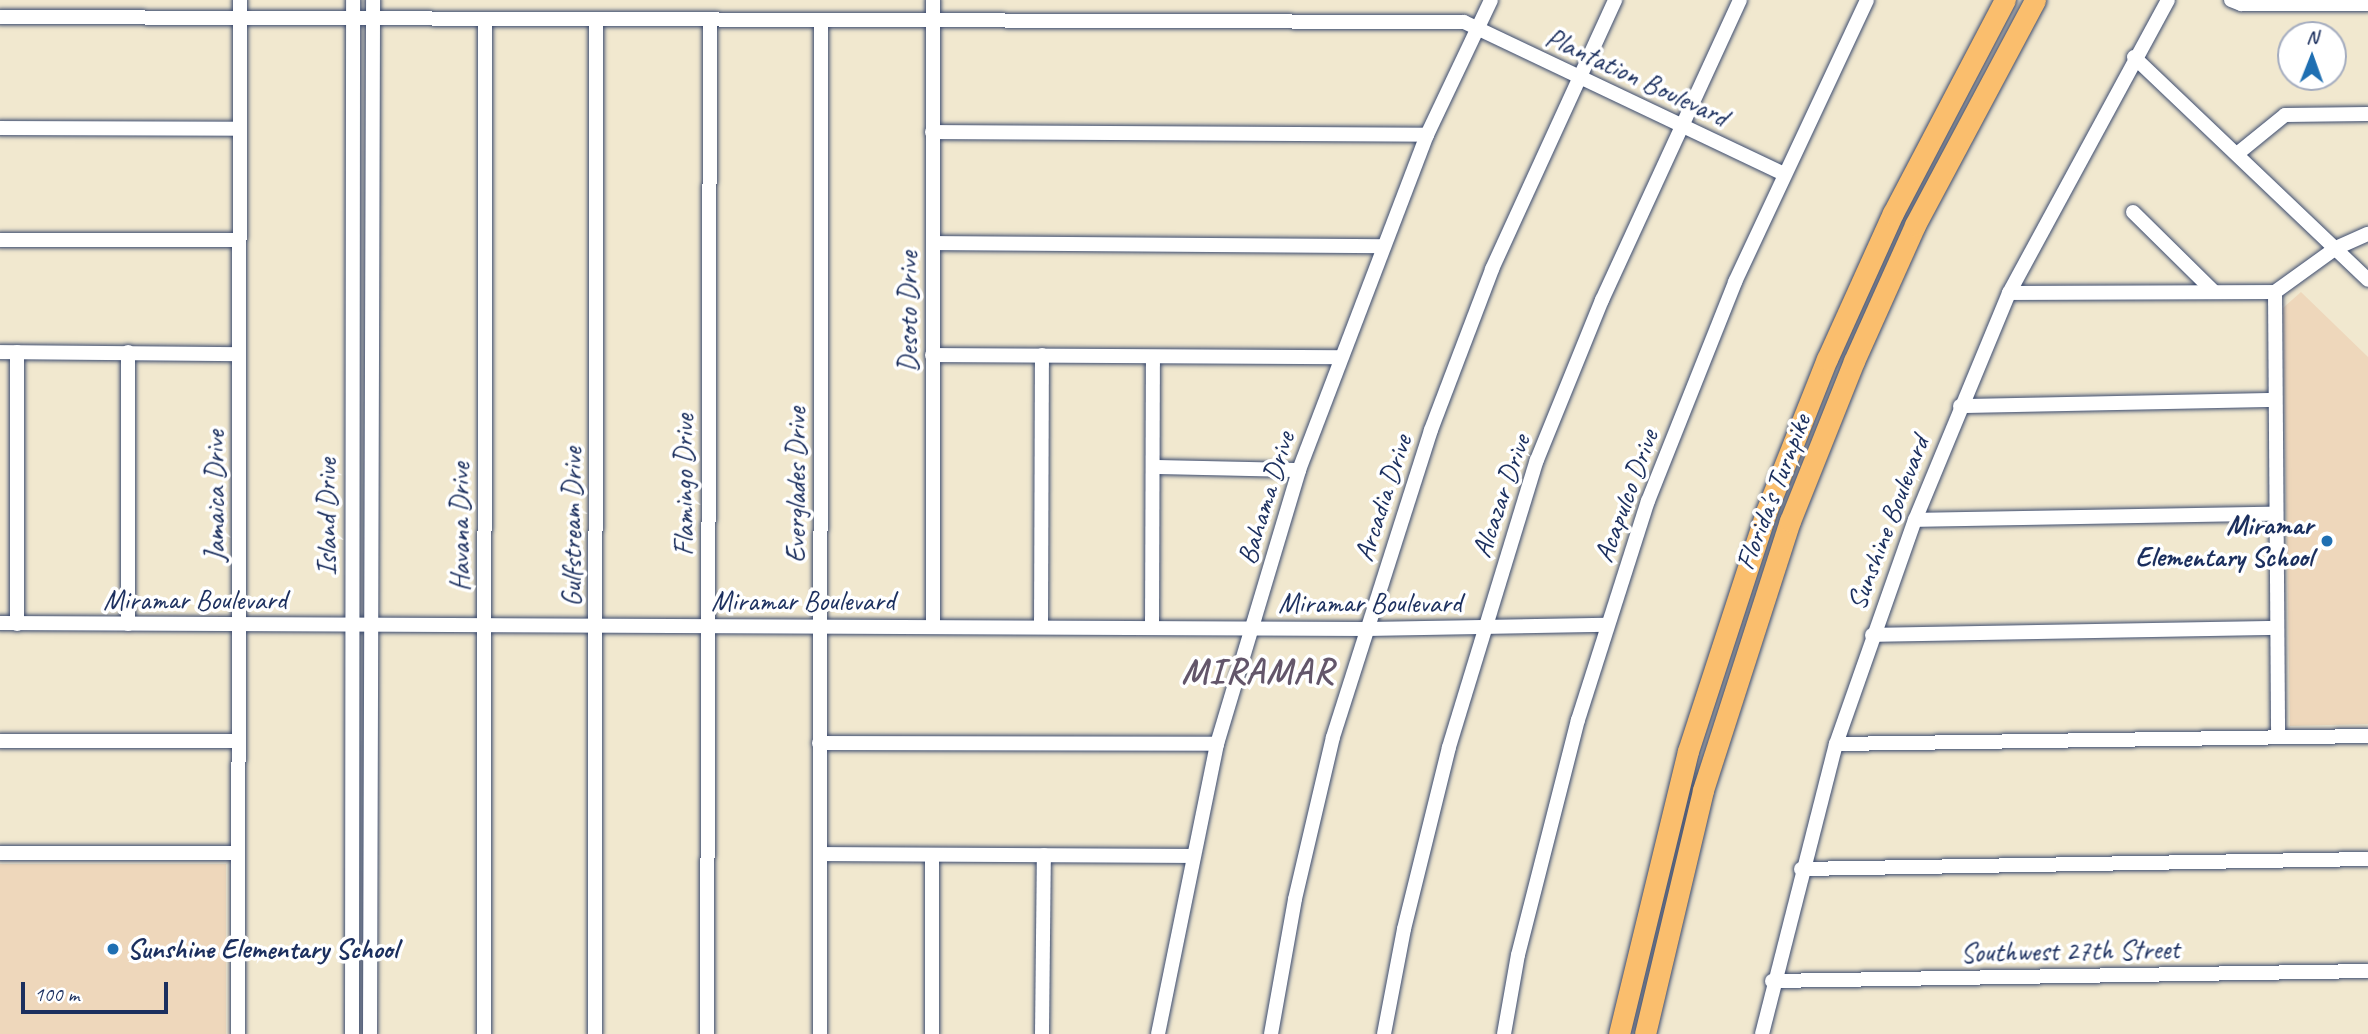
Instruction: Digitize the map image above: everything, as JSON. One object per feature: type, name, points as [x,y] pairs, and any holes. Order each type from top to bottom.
[{"type":"highway","name":"Florida's Turnpike","points":[[1619,1034],[1688,751],[1766,512],[1888,224],[2005,0]]},
{"type":"highway","name":"Florida's Turnpike","points":[[1645,1034],[1703,790],[1790,522],[1898,261],[2035,0]]},
{"type":"street","name":"Jamaica Drive","points":[[237,1034],[240,0]]},
{"type":"street","name":"Island Drive","points":[[352,1034],[353,0]]},
{"type":"street","name":"Island Drive","points":[[370,1034],[373,0]]},
{"type":"street","name":"Desoto Drive","points":[[933,0],[933,625]]},
{"type":"street","name":"Bahama Drive","points":[[1158,1034],[1192,856],[1217,744],[1299,470],[1339,357],[1427,135],[1491,0]]},
{"type":"street","name":"Arcadia Drive","points":[[1271,1034],[1296,899],[1333,737],[1445,393],[1492,270],[1577,77],[1615,0]]},
{"type":"street","name":"Alcazar Drive","points":[[1384,1034],[1404,929],[1483,626],[1537,460],[1602,300],[1680,125],[1740,0]]},
{"type":"street","name":"Acapulco Drive","points":[[1504,1034],[1531,902],[1607,625],[1663,463],[1735,282],[1867,0]]},
{"type":"street","name":"Sunshine Boulevard","points":[[1762,1034],[1801,869],[1836,744],[1872,635],[1959,406],[2009,293],[2134,57],[2168,0]]},
{"type":"street","points":[[2231,0],[2241,4],[2368,4]]},
{"type":"street","name":"Plantation Boulevard","points":[[0,17],[1464,22],[1784,174]]},
{"type":"street","name":"Havana Drive","points":[[484,1034],[485,19]]},
{"type":"street","name":"Gulfstream Drive","points":[[595,1034],[596,20]]},
{"type":"street","name":"Flamingo Drive","points":[[707,1034],[710,20]]},
{"type":"street","name":"Everglades Drive","points":[[820,1034],[821,20]]},
{"type":"street","points":[[2134,57],[2368,280]]},
{"type":"street","points":[[2237,154],[2285,115],[2368,114]]},
{"type":"street","points":[[0,128],[240,129]]},
{"type":"street","points":[[932,132],[1427,135]]},
{"type":"street","points":[[2133,212],[2214,292]]},
{"type":"street","points":[[2009,293],[2275,292],[2336,248],[2368,234]]},
{"type":"street","points":[[0,240],[239,240]]},
{"type":"street","points":[[933,243],[1382,246]]},
{"type":"street","points":[[2275,292],[2278,737]]},
{"type":"street","points":[[0,352],[239,354]]},
{"type":"street","points":[[16,624],[17,352]]},
{"type":"street","points":[[128,352],[128,624]]},
{"type":"street","points":[[932,355],[1339,357]]},
{"type":"street","points":[[1041,355],[1041,627]]},
{"type":"street","points":[[1152,627],[1153,357]]},
{"type":"street","points":[[1959,406],[2274,400]]},
{"type":"street","points":[[1153,467],[1299,470]]},
{"type":"street","points":[[1915,520],[2275,514]]},
{"type":"street","name":"Miramar Boulevard","points":[[0,624],[820,627],[933,625],[1367,629],[1607,625]]},
{"type":"street","points":[[1872,635],[2276,628]]},
{"type":"street","points":[[1836,744],[2368,736]]},
{"type":"street","points":[[0,741],[238,741]]},
{"type":"street","points":[[819,743],[1217,744]]},
{"type":"street","points":[[0,853],[237,853]]},
{"type":"street","points":[[820,854],[1192,856]]},
{"type":"street","points":[[932,855],[932,1034]]},
{"type":"street","points":[[1042,1034],[1044,856]]},
{"type":"street","points":[[1801,869],[2368,859]]},
{"type":"street","name":"Southwest 27th Street","points":[[1773,981],[2368,971]]},
{"type":"shaded area","name":"Miramar Elementary School","points":[[2301,292],[2368,357],[2368,724],[2290,726],[2283,308]]},
{"type":"shaded area","name":"Sunshine Elementary School","points":[[0,864],[226,864],[226,1034],[0,1034]]},
{"type":"place","name":"Miramar Elementary School","points":[[2327,541]]},
{"type":"place","name":"Sunshine Elementary School","points":[[113,949]]},
{"type":"district","name":"MIRAMAR","points":[[1258,672]]}]
